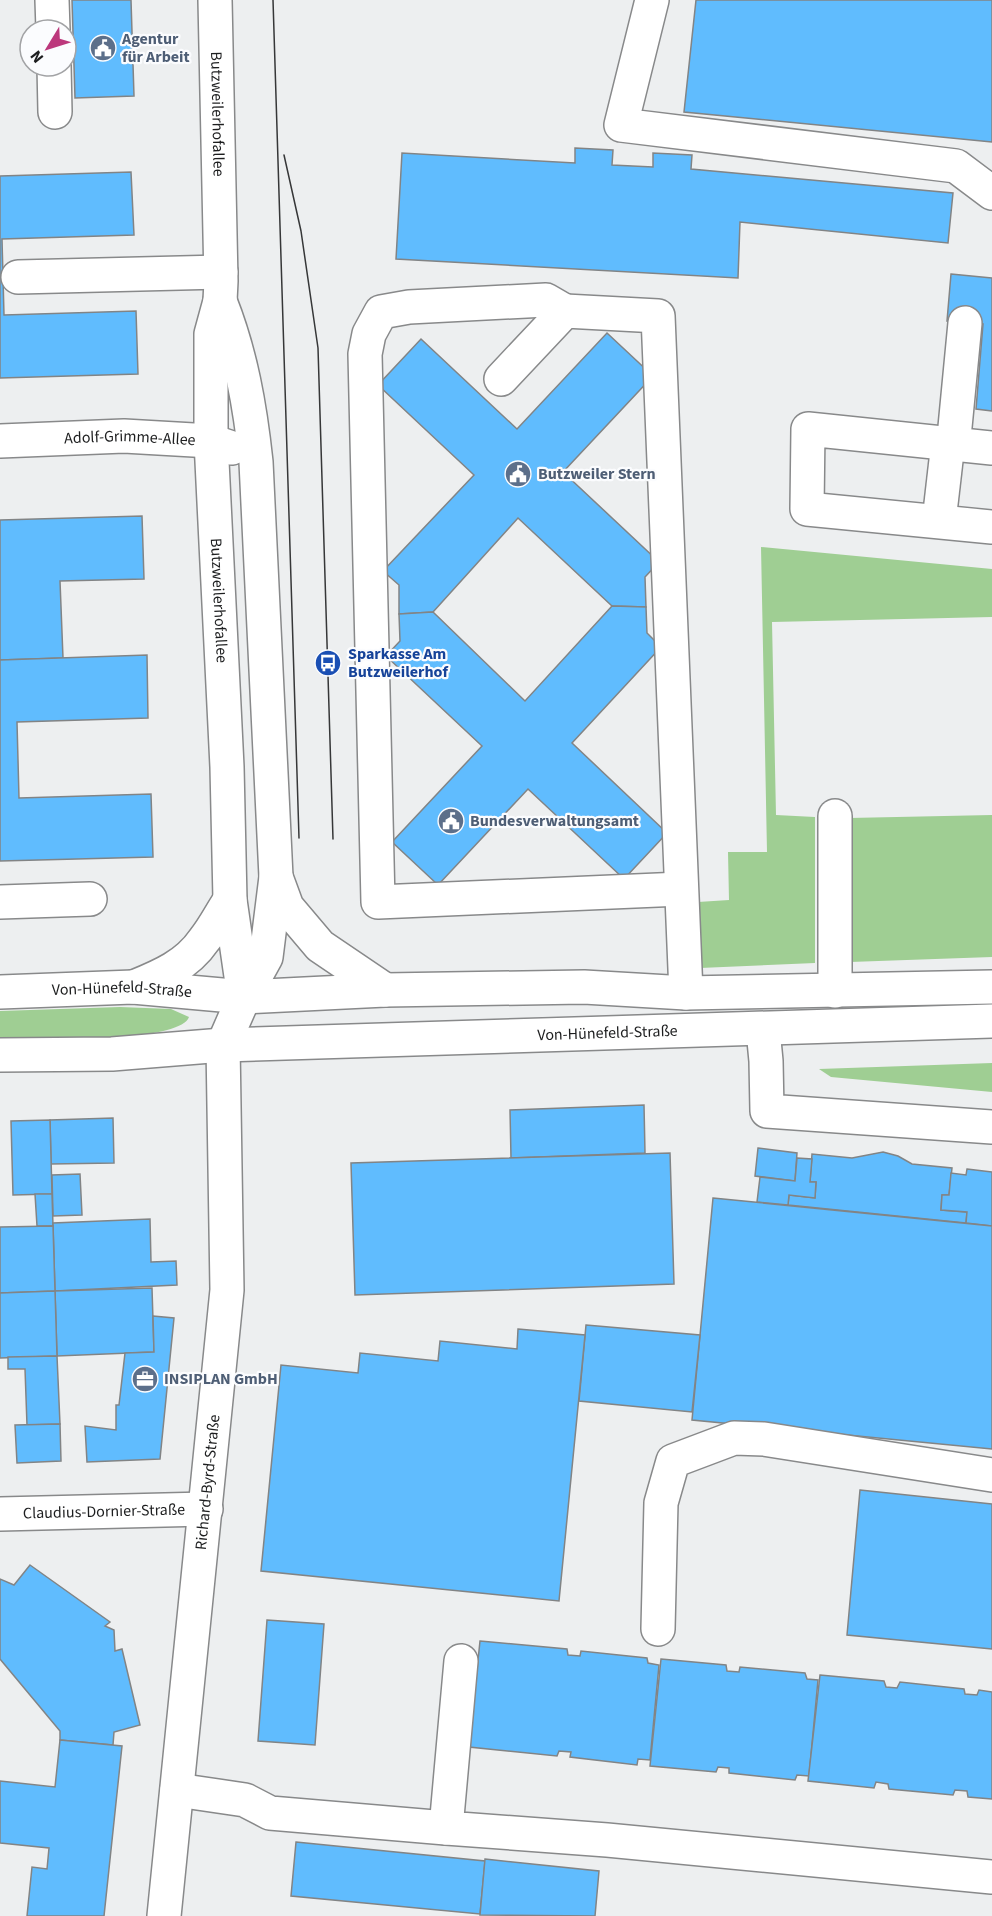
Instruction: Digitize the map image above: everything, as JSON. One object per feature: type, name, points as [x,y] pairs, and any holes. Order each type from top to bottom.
[{"type":"street","points":[[52,0],[53,18]]},
{"type":"street","name":"Butzweilerhofallee","points":[[214,0],[220,286],[211,334],[212,441],[227,767],[230,900],[244,997]]},
{"type":"street","points":[[652,0],[621,125],[956,166],[992,193]]},
{"type":"street","points":[[54,78],[55,112]]},
{"type":"street","points":[[18,277],[220,286]]},
{"type":"street","name":"Butzweilerhofallee","points":[[220,286],[250,404],[256,462],[276,876],[266,957],[244,997]]},
{"type":"street","points":[[681,889],[378,902],[364,354],[369,334],[381,312],[409,307],[546,300],[565,310],[658,316],[686,993]]},
{"type":"street","points":[[501,379],[565,310]]},
{"type":"street","points":[[939,521],[965,323]]},
{"type":"street","points":[[992,448],[952,435],[808,429],[807,509],[992,526]]},
{"type":"street","name":"Adolf-Grimme-Allee","points":[[0,441],[124,436],[212,441],[235,449],[256,462]]},
{"type":"street","points":[[835,816],[835,991]]},
{"type":"street","name":"Butzweilerhofallee","points":[[276,876],[287,908],[320,946],[385,990]]},
{"type":"street","points":[[0,902],[90,899]]},
{"type":"street","points":[[133,987],[164,974],[187,959],[205,940],[230,900]]},
{"type":"street","name":"Von-Hünefeld-Straße","points":[[0,992],[133,987],[244,997],[385,990],[584,987],[686,993],[992,987]]},
{"type":"street","points":[[223,1045],[244,997]]},
{"type":"street","name":"Von-Hünefeld-Straße","points":[[0,1055],[112,1054],[223,1045],[989,1022]]},
{"type":"street","points":[[763,1030],[767,1111],[992,1127]]},
{"type":"street","name":"Richard-Byrd-Straße","points":[[164,1916],[227,1290],[223,1045]]},
{"type":"street","points":[[658,1629],[661,1503],[673,1461],[734,1438],[764,1439],[992,1475]]},
{"type":"street","name":"Claudius-Dornier-Straße","points":[[0,1514],[206,1509]]},
{"type":"street","points":[[446,1828],[461,1661]]},
{"type":"street","points":[[177,1790],[245,1800],[270,1813],[607,1840],[992,1877]]},
{"type":"green space","points":[[761,547],[992,569],[992,617],[772,622],[776,815],[815,817],[815,963],[700,968],[698,902],[729,900],[728,852],[767,852]]},
{"type":"green space","points":[[992,815],[992,957],[850,962],[849,818]]},
{"type":"green space","points":[[120,1007],[171,1009],[189,1017],[180,1025],[160,1032],[133,1036],[102,1039],[0,1041],[0,1011]]},
{"type":"green space","points":[[992,1063],[992,1092],[831,1077],[819,1069]]},
{"type":"building","name":"Agentur für Arbeit","points":[[72,0],[131,0],[134,96],[75,98],[74,78],[78,78],[78,18],[73,18]]},
{"type":"building","points":[[696,0],[992,0],[992,142],[684,112]]},
{"type":"building","points":[[575,148],[613,150],[612,165],[653,167],[653,153],[692,155],[691,169],[953,193],[948,243],[740,222],[738,278],[396,259],[402,153],[575,163]]},
{"type":"building","points":[[131,172],[134,235],[2,239],[4,315],[136,311],[138,374],[0,378],[0,176]]},
{"type":"building","points":[[951,274],[992,278],[992,411],[976,409],[983,324],[947,321]]},
{"type":"building","name":"Butzweiler Stern","points":[[607,333],[653,376],[563,472],[659,562],[645,577],[646,607],[612,606],[518,518],[433,612],[399,614],[399,585],[383,571],[474,475],[378,385],[421,339],[517,429]]},
{"type":"building","points":[[142,516],[144,579],[60,581],[63,658],[0,660],[0,520]]},
{"type":"building","points":[[612,606],[646,607],[647,633],[661,647],[572,743],[667,833],[624,879],[528,789],[438,885],[392,842],[482,746],[386,656],[400,641],[399,614],[433,612],[525,701]]},
{"type":"building","points":[[147,655],[148,718],[17,722],[19,798],[151,794],[153,857],[0,861],[0,660]]},
{"type":"building","points":[[644,1105],[645,1153],[511,1158],[510,1110]]},
{"type":"building","points":[[113,1118],[114,1163],[51,1164],[50,1120]]},
{"type":"building","points":[[50,1120],[52,1194],[13,1195],[11,1121]]},
{"type":"building","points":[[758,1148],[797,1153],[795,1181],[755,1176]]},
{"type":"building","points":[[883,1152],[898,1156],[912,1164],[952,1168],[949,1195],[942,1195],[941,1210],[967,1212],[966,1223],[788,1205],[789,1195],[815,1198],[816,1182],[810,1182],[812,1154],[852,1158]]},
{"type":"building","points":[[670,1153],[674,1284],[355,1295],[351,1163]]},
{"type":"building","points":[[797,1158],[812,1159],[810,1182],[816,1182],[815,1198],[789,1195],[788,1205],[757,1202],[760,1177],[795,1181]]},
{"type":"building","points":[[967,1169],[992,1172],[992,1226],[966,1223],[967,1212],[941,1210],[942,1195],[949,1195],[951,1173],[966,1175]]},
{"type":"building","points":[[80,1174],[82,1215],[53,1216],[52,1175]]},
{"type":"building","points":[[35,1194],[52,1194],[53,1226],[37,1226]]},
{"type":"building","points":[[713,1198],[992,1226],[992,1449],[692,1420]]},
{"type":"building","points":[[150,1219],[151,1262],[176,1261],[177,1285],[55,1291],[53,1223]]},
{"type":"building","points":[[53,1226],[55,1291],[0,1293],[0,1227]]},
{"type":"building","points":[[152,1288],[154,1352],[57,1356],[55,1291]]},
{"type":"building","points":[[55,1291],[57,1356],[0,1358],[0,1293]]},
{"type":"building","name":"INSIPLAN GmbH","points":[[153,1316],[174,1318],[160,1459],[87,1462],[85,1426],[116,1430],[116,1405],[119,1405],[125,1353],[154,1352]]},
{"type":"building","points":[[586,1325],[700,1335],[692,1412],[579,1401]]},
{"type":"building","points":[[518,1329],[585,1335],[559,1601],[261,1571],[281,1365],[358,1373],[360,1353],[438,1361],[440,1341],[517,1349]]},
{"type":"building","points":[[57,1356],[60,1424],[27,1425],[25,1369],[8,1369],[8,1357]]},
{"type":"building","points":[[60,1424],[61,1461],[17,1463],[15,1425]]},
{"type":"building","points":[[860,1490],[992,1504],[992,1649],[847,1635]]},
{"type":"building","points":[[30,1565],[110,1622],[105,1626],[114,1630],[115,1651],[122,1649],[140,1725],[114,1732],[113,1745],[60,1740],[60,1731],[0,1659],[0,1579],[14,1585]]},
{"type":"building","points":[[267,1620],[324,1624],[315,1745],[258,1741]]},
{"type":"building","points":[[480,1641],[567,1649],[568,1655],[580,1656],[581,1651],[647,1658],[648,1663],[659,1665],[650,1760],[638,1759],[637,1765],[570,1757],[571,1752],[559,1751],[557,1756],[469,1747]]},
{"type":"building","points":[[661,1659],[726,1665],[727,1671],[739,1672],[740,1667],[805,1673],[807,1679],[818,1680],[809,1776],[797,1775],[795,1780],[729,1773],[729,1768],[718,1767],[716,1772],[650,1766]]},
{"type":"building","points":[[820,1675],[884,1681],[886,1687],[897,1688],[900,1682],[964,1689],[965,1694],[977,1695],[979,1690],[992,1692],[992,1799],[968,1797],[967,1791],[955,1790],[953,1795],[889,1789],[888,1784],[876,1782],[874,1788],[808,1781]]},
{"type":"building","points":[[60,1740],[122,1746],[104,1916],[27,1916],[32,1867],[47,1869],[49,1848],[0,1843],[0,1781],[55,1787]]},
{"type":"building","points":[[296,1842],[485,1861],[480,1914],[291,1896]]},
{"type":"building","points":[[485,1859],[599,1871],[595,1916],[480,1915]]},
{"type":"tram line","points":[[273,0],[299,838]]},
{"type":"tram line","points":[[284,155],[301,231],[318,348],[333,839]]},
{"type":"place","name":"Agentur für Arbeit","points":[[103,48]]},
{"type":"place","name":"Butzweiler Stern","points":[[518,474]]},
{"type":"place","name":"Sparkasse Am Butzweilerhof","points":[[328,663]]},
{"type":"place","name":"Bundesverwaltungsamt","points":[[451,821]]},
{"type":"place","name":"INSIPLAN GmbH","points":[[145,1379]]}]
